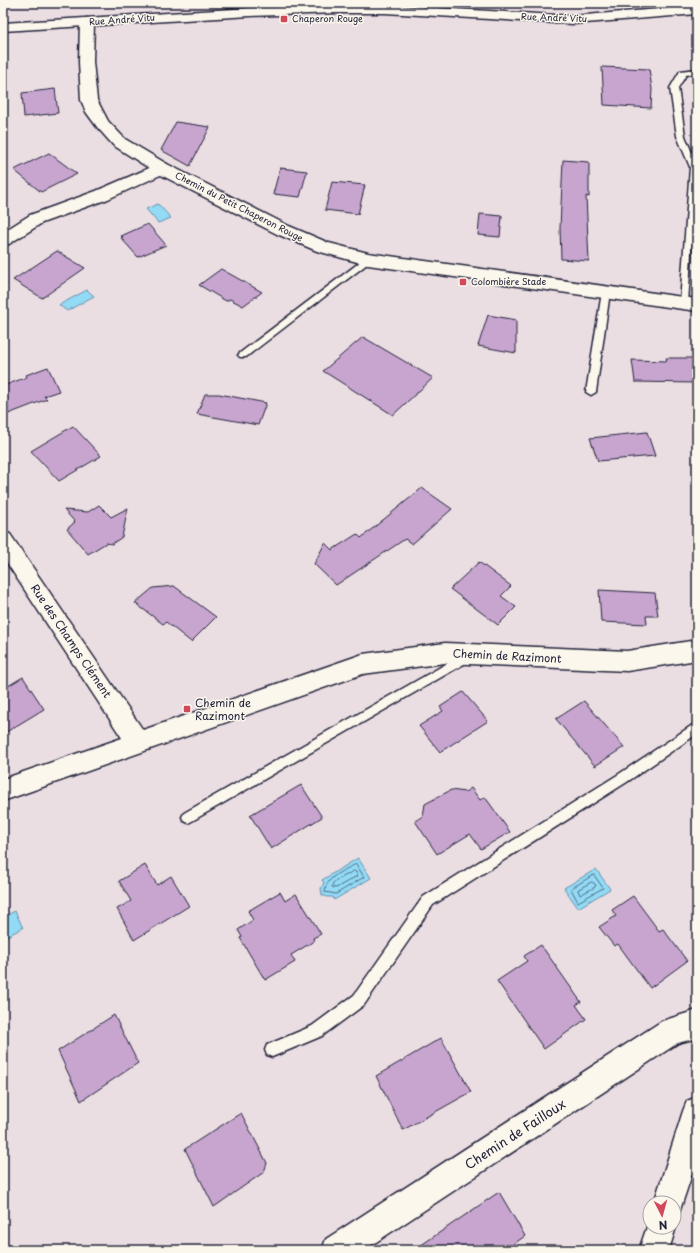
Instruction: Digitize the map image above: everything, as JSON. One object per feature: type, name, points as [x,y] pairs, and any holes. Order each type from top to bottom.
[{"type":"street","name":"Rue André Vitu","points":[[3,27],[250,12],[338,9],[392,10],[573,20],[697,10]]},
{"type":"street","name":"Chemin du Petit Chaperon Rouge","points":[[86,22],[87,89],[94,112],[102,124],[119,142],[131,151],[161,168],[302,240],[368,259],[691,304]]},
{"type":"street","name":"Chemin du Petit Chaperon Rouge","points":[[3,240],[36,219],[102,195],[161,168]]},
{"type":"street","name":"Rue des Champs Clément","points":[[3,540],[138,742]]},
{"type":"street","name":"Chemin de Razimont","points":[[3,790],[363,664],[445,653],[627,661],[697,650]]},
{"type":"street","name":"Chemin de Failloux","points":[[336,1250],[672,1031],[697,1024]]},
{"type":"street","points":[[671,1195],[697,1111]]},
{"type":"street","points":[[654,1250],[659,1235]]},
{"type":"lane","points":[[691,304],[694,167],[681,136],[674,88],[683,73],[697,71]]},
{"type":"lane","points":[[243,355],[368,259]]},
{"type":"lane","points":[[591,392],[606,292]]},
{"type":"lane","points":[[188,817],[471,654]]},
{"type":"lane","points":[[272,1050],[317,1031],[359,1000],[428,901],[623,778],[697,727]]},
{"type":"water","points":[[158,204],[171,218],[158,223],[146,209]]},
{"type":"water","points":[[87,290],[94,296],[67,311],[59,305]]},
{"type":"water","points":[[358,858],[371,878],[334,900],[333,897],[322,895],[321,888],[324,883],[322,880]]},
{"type":"water","points":[[596,869],[610,889],[578,908],[564,888]]},
{"type":"water","points":[[15,911],[23,928],[3,938],[3,917]]},
{"type":"building","points":[[602,67],[649,69],[652,89],[651,108],[604,105]]},
{"type":"building","points":[[55,89],[58,113],[24,117],[22,93]]},
{"type":"building","points":[[176,122],[210,127],[190,166],[161,150]]},
{"type":"building","points":[[49,153],[77,174],[41,192],[14,170]]},
{"type":"building","points":[[563,160],[589,162],[589,197],[586,196],[589,261],[561,259],[560,228]]},
{"type":"building","points":[[280,168],[307,171],[300,197],[273,194]]},
{"type":"building","points":[[332,182],[365,185],[358,214],[325,210]]},
{"type":"building","points":[[480,214],[502,216],[500,237],[478,235]]},
{"type":"building","points":[[148,224],[166,245],[138,257],[121,238],[123,237],[121,236]]},
{"type":"building","points":[[57,251],[85,268],[42,298],[13,280]]},
{"type":"building","points":[[221,269],[262,292],[243,306],[230,299],[226,301],[199,285]]},
{"type":"building","points":[[488,315],[516,320],[516,353],[478,346]]},
{"type":"building","points":[[363,337],[433,378],[393,415],[323,371]]},
{"type":"building","points":[[666,358],[693,358],[697,383],[635,382],[632,360],[667,361]]},
{"type":"building","points":[[48,367],[59,391],[44,396],[47,399],[3,416],[3,386]]},
{"type":"building","points":[[205,394],[219,394],[266,403],[258,425],[197,414]]},
{"type":"building","points":[[73,426],[101,456],[59,481],[31,451]]},
{"type":"building","points":[[647,432],[655,456],[598,461],[590,438]]},
{"type":"building","points":[[422,488],[452,509],[412,544],[405,539],[336,585],[314,564],[325,543],[332,550],[357,534],[361,538]]},
{"type":"building","points":[[99,505],[111,517],[128,508],[122,537],[112,544],[106,543],[88,554],[67,529],[75,522],[64,510],[88,512]]},
{"type":"building","points":[[479,562],[511,586],[501,596],[516,607],[498,625],[450,589]]},
{"type":"building","points":[[174,586],[216,617],[191,642],[166,622],[163,624],[135,603],[153,588]]},
{"type":"building","points":[[599,590],[655,593],[658,616],[646,616],[647,624],[601,622]]},
{"type":"building","points":[[23,677],[44,709],[3,734],[3,689]]},
{"type":"building","points":[[463,692],[488,721],[440,752],[419,726],[443,711],[440,707]]},
{"type":"building","points":[[584,701],[624,747],[595,766],[556,719]]},
{"type":"building","points":[[301,785],[322,817],[271,849],[250,815]]},
{"type":"building","points":[[471,788],[480,800],[485,797],[510,832],[481,849],[470,834],[437,854],[415,821],[423,816],[425,804],[451,790],[465,792]]},
{"type":"building","points":[[145,865],[157,885],[171,876],[189,906],[134,940],[117,909],[131,901],[119,881]]},
{"type":"building","points":[[280,892],[285,901],[296,894],[321,934],[313,938],[314,941],[291,955],[295,962],[265,980],[240,938],[242,937],[238,930],[253,920],[248,911]]},
{"type":"building","points":[[633,896],[659,931],[663,929],[687,961],[650,988],[618,944],[614,946],[599,927],[616,916],[612,910]]},
{"type":"building","points":[[541,945],[581,1002],[576,1005],[586,1019],[544,1049],[497,981],[527,961],[524,956]]},
{"type":"building","points":[[114,1015],[138,1063],[81,1101],[58,1051]]},
{"type":"building","points":[[441,1038],[471,1092],[403,1130],[376,1076]]},
{"type":"building","points":[[241,1113],[267,1163],[264,1172],[214,1207],[185,1149]]},
{"type":"building","points":[[499,1192],[525,1236],[505,1250],[414,1250]]},
{"type":"place","name":"Chaperon Rouge","points":[[284,19]]},
{"type":"place","name":"Colombière Stade","points":[[463,282]]},
{"type":"place","name":"Chemin de Razimont","points":[[187,709]]}]
